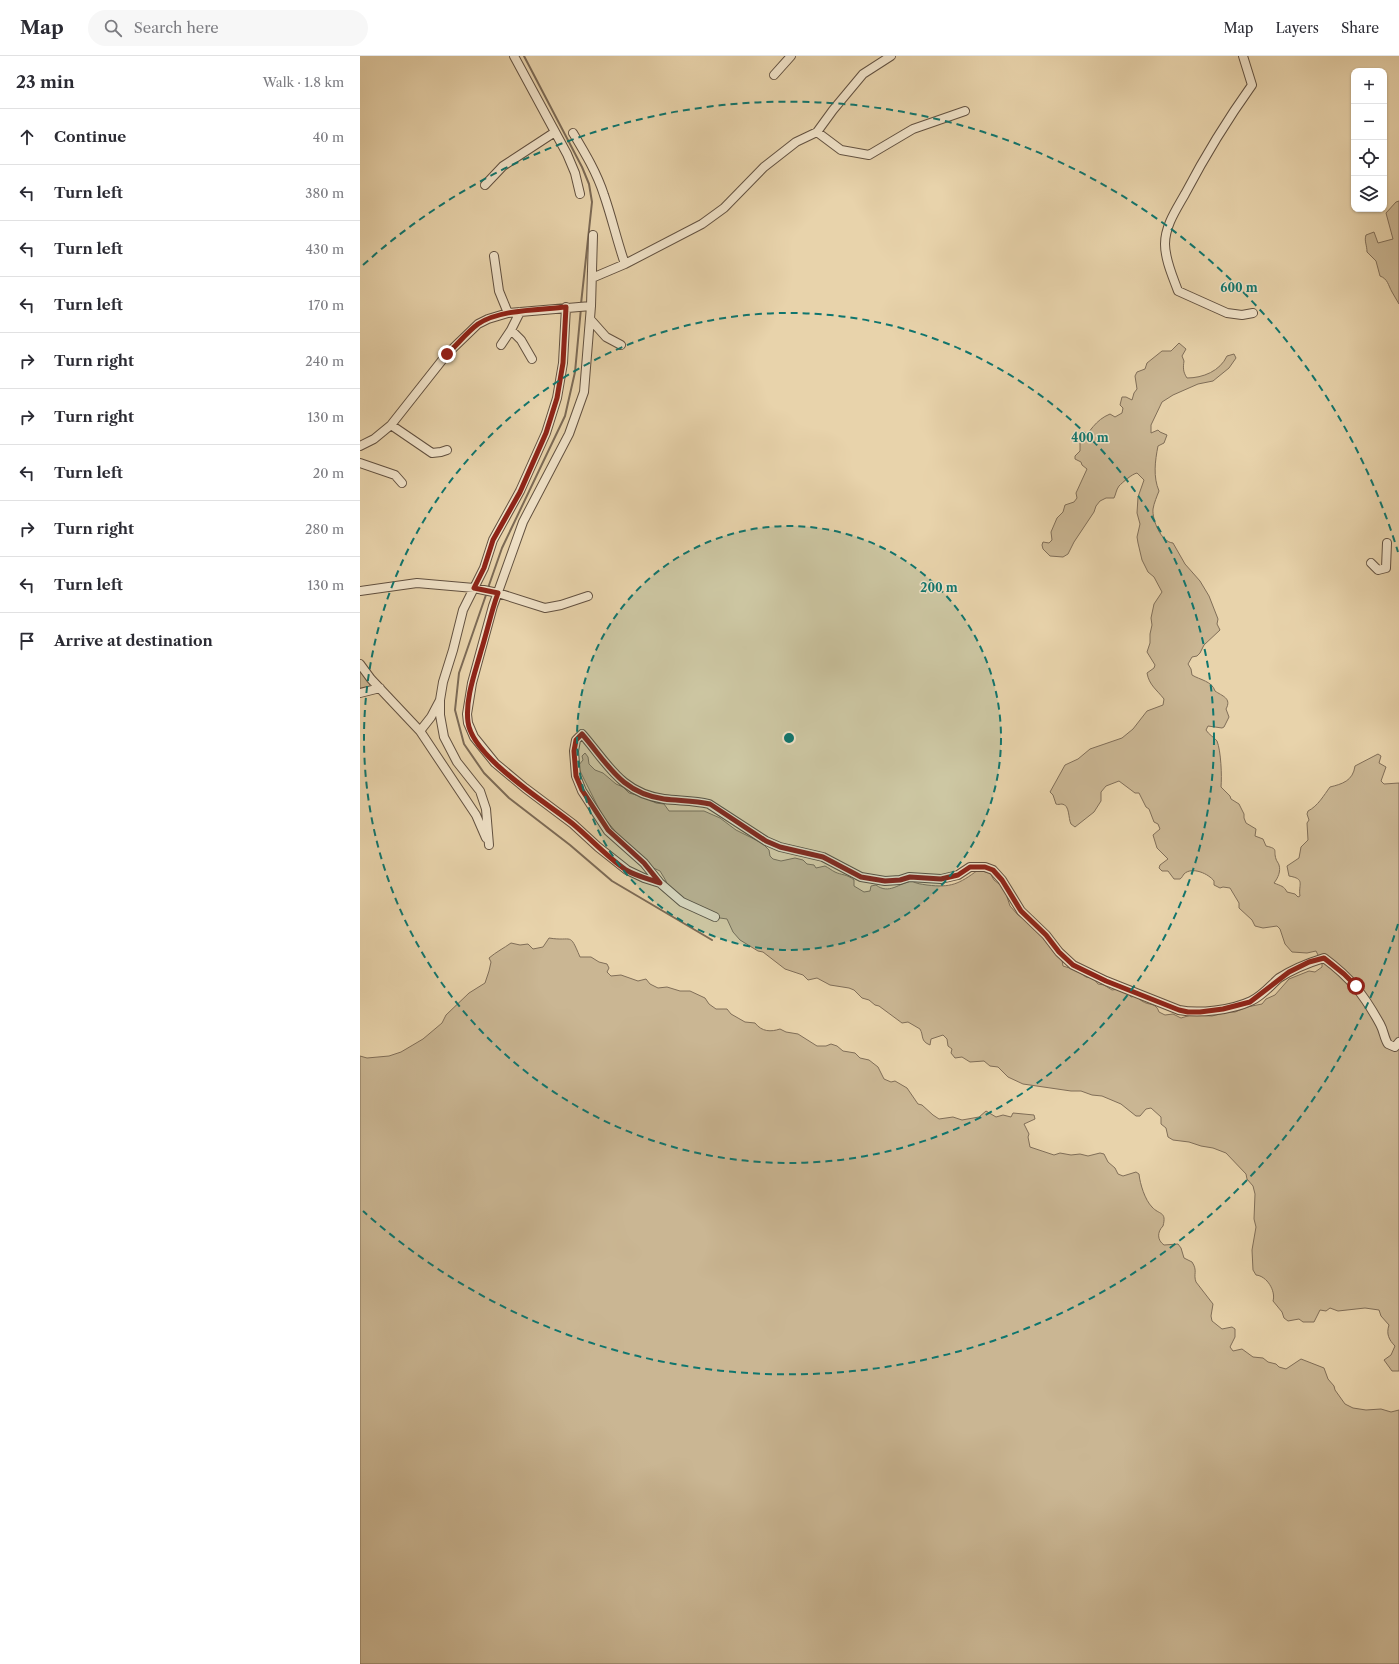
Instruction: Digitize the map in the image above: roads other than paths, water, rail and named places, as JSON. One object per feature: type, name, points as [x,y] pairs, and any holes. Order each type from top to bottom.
[{"type":"street","points":[[514,56],[555,132],[575,173],[580,194]]},
{"type":"street","points":[[774,75],[791,56]]},
{"type":"street","points":[[592,278],[625,264],[702,224],[724,208],[764,167],[796,142],[817,132],[863,74],[891,56]]},
{"type":"street","points":[[1243,56],[1252,84],[1224,125],[1203,160],[1168,225],[1165,244],[1166,254],[1178,291],[1181,294],[1227,313],[1242,315],[1253,313]]},
{"type":"street","points":[[817,132],[841,150],[869,155],[913,129],[965,111]]},
{"type":"street","points":[[485,186],[503,166],[555,132]]},
{"type":"street","points":[[573,134],[588,159],[604,194],[616,239],[625,264]]},
{"type":"street","points":[[593,236],[591,306],[584,392],[569,434],[523,522],[493,606],[469,700],[468,723],[474,737],[495,763],[512,778],[573,824],[598,847],[627,870],[644,878],[660,883]]},
{"type":"street","points":[[494,256],[499,292],[508,313]]},
{"type":"street","points":[[360,446],[374,439],[391,426],[447,354],[478,324],[488,319],[508,313],[591,306]]},
{"type":"street","points":[[360,664],[420,731],[476,814],[489,845],[486,809],[480,791],[457,762],[444,737],[440,715],[440,700],[443,682],[463,610],[484,568],[493,540],[520,492],[546,433],[557,398],[563,363],[566,307]]},
{"type":"street","points":[[501,345],[520,312]]},
{"type":"street","points":[[590,319],[606,337],[621,345]]},
{"type":"street","points":[[511,330],[521,340],[532,358]]},
{"type":"street","points":[[391,426],[432,453],[447,450]]},
{"type":"street","points":[[360,463],[370,468],[395,475],[402,483]]},
{"type":"street","points":[[1371,563],[1378,570],[1386,568],[1387,543]]},
{"type":"street","points":[[360,592],[417,583],[474,588],[498,593],[545,608],[561,605],[588,596]]},
{"type":"street","points":[[360,693],[380,688]]},
{"type":"street","points":[[420,731],[431,717],[440,700]]},
{"type":"street","points":[[715,916],[682,902],[660,883],[644,863],[608,830],[582,790],[576,776],[574,751],[576,740],[582,734],[616,777],[629,787],[662,799],[710,804],[766,841],[780,847],[823,857],[861,877],[885,881],[900,880],[910,877],[941,879],[958,875],[970,867],[985,867],[993,870],[1008,888],[1021,911],[1046,935],[1059,952],[1073,965],[1106,981],[1179,1010],[1200,1012],[1223,1009],[1250,1002],[1289,972],[1309,962],[1324,958],[1356,986],[1377,1019],[1388,1044],[1395,1048],[1399,1042]]},
{"type":"waterway","points":[[524,56],[582,167],[589,184],[592,202],[581,304]]},
{"type":"waterway","points":[[488,588],[502,548],[565,416],[575,372],[581,308]]},
{"type":"waterway","points":[[487,592],[459,673],[455,710],[464,744],[484,773],[509,798],[570,845],[612,881],[712,940]]}]
